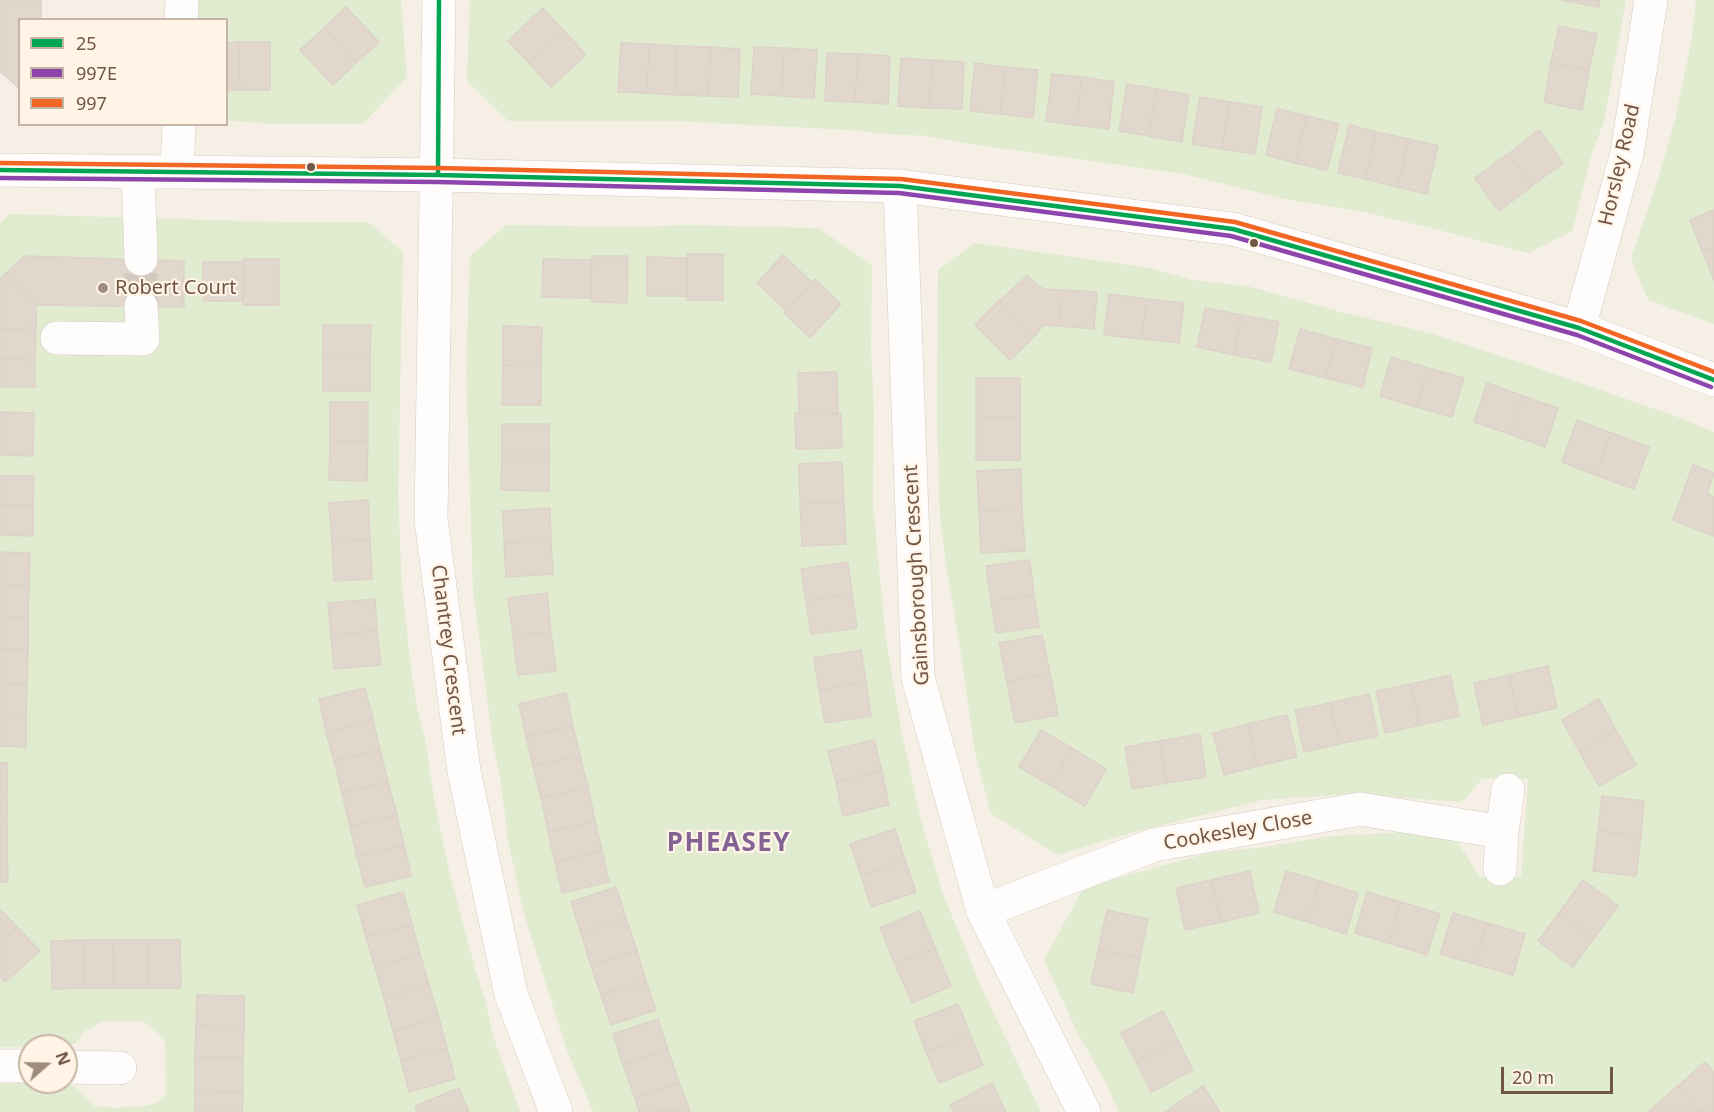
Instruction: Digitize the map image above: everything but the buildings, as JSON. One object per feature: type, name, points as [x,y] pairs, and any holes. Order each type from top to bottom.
[{"type":"street","points":[[181,18],[182,0]]},
{"type":"street","name":"Chantrey Crescent","points":[[439,0],[431,519],[464,771],[511,994],[556,1112]]},
{"type":"street","name":"Horsley Road","points":[[1579,328],[1627,153],[1651,0]]},
{"type":"street","points":[[177,172],[179,126]]},
{"type":"street","points":[[0,170],[438,175],[900,186],[1233,230],[1579,328],[1714,380]]},
{"type":"street","points":[[138,171],[141,259]]},
{"type":"street","name":"Gainsborough Crescent","points":[[900,186],[918,678],[983,911],[1084,1112]]},
{"type":"street","points":[[57,338],[143,339],[141,306]]},
{"type":"street","points":[[1500,869],[1508,789]]},
{"type":"street","name":"Cookesley Close","points":[[983,911],[1154,845],[1360,809],[1502,832]]},
{"type":"street","points":[[0,1066],[18,1066]]},
{"type":"street","points":[[78,1067],[120,1068]]},
{"type":"green space","points":[[193,0],[401,0],[407,77],[363,124],[271,124],[228,120],[228,18],[192,18]]},
{"type":"green space","points":[[470,0],[1626,0],[1604,122],[1592,152],[1572,231],[1528,253],[1359,211],[1290,200],[1183,174],[927,136],[675,121],[508,121],[467,81]]},
{"type":"green space","points":[[1696,0],[1714,0],[1714,324],[1648,300],[1631,258],[1657,183],[1675,120],[1691,43]]},
{"type":"green space","points":[[10,214],[279,222],[368,222],[403,252],[398,496],[402,588],[412,675],[450,875],[493,1036],[520,1112],[0,1112],[0,1082],[18,1082],[18,1094],[78,1094],[78,1090],[95,1106],[114,1108],[157,1103],[166,1094],[165,1040],[144,1022],[102,1021],[84,1032],[78,1040],[78,1034],[18,1034],[18,1047],[0,1047],[0,223]]},
{"type":"green space","points":[[506,225],[818,228],[872,265],[873,505],[886,639],[901,728],[919,813],[943,894],[980,985],[1041,1112],[593,1112],[566,1048],[523,910],[508,840],[500,776],[493,744],[473,590],[466,370],[470,256]]},
{"type":"green space","points":[[975,243],[1150,268],[1192,280],[1247,286],[1429,333],[1678,417],[1714,432],[1714,1112],[1119,1112],[1104,1079],[1078,1034],[1044,960],[1084,887],[1209,853],[1265,847],[1330,836],[1413,832],[1457,841],[1480,877],[1507,880],[1521,876],[1528,779],[1508,777],[1482,779],[1462,802],[1349,794],[1262,800],[1119,836],[1058,855],[991,814],[975,753],[946,565],[940,517],[937,421],[938,270]]},
{"type":"tunnel","points":[[141,259],[141,306]]},
{"type":"transit line","name":"25","points":[[438,175],[439,0]]},
{"type":"transit line","name":"997","points":[[0,163],[438,168],[901,179],[1235,222],[1581,321],[1714,372]]},
{"type":"transit line","name":"25","points":[[0,170],[438,175],[900,186],[1233,229],[1579,328],[1714,380]]},
{"type":"transit line","name":"997E","points":[[0,178],[438,182],[899,193],[1231,236],[1577,335],[1711,387]]},
{"type":"place","name":"Robert Court","points":[[103,288]]},
{"type":"district","name":"PHEASEY","points":[[729,844]]}]
